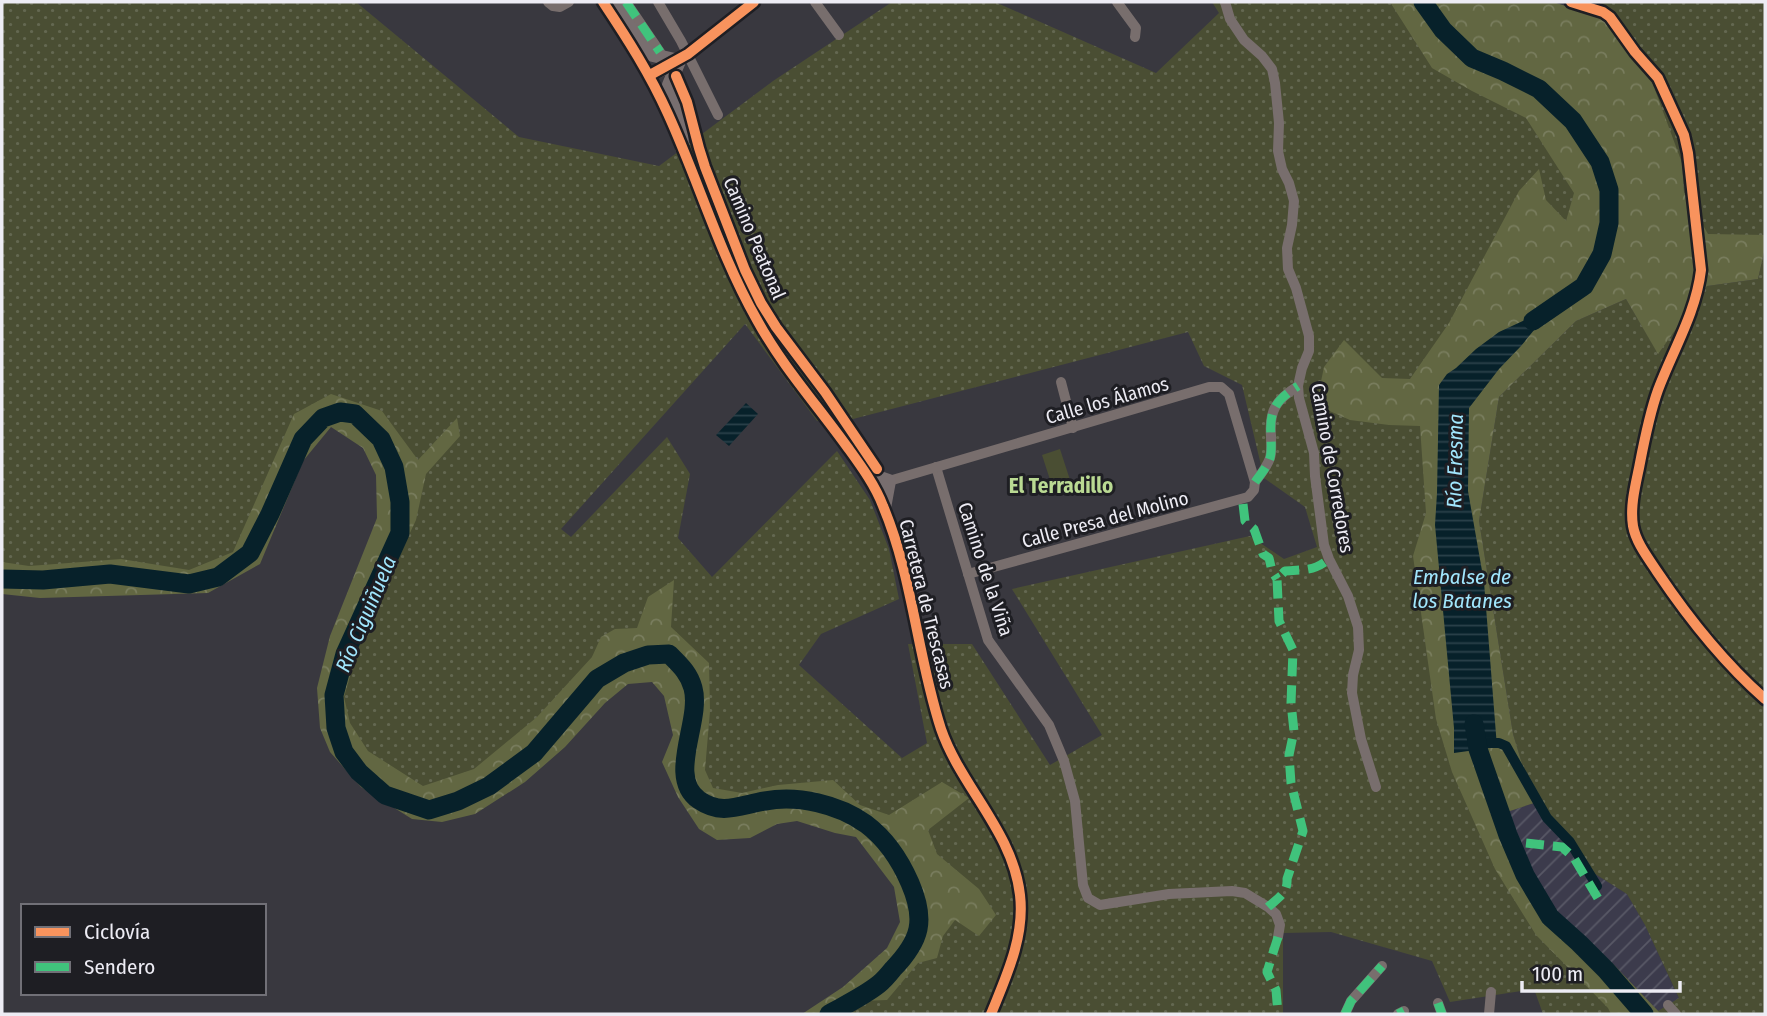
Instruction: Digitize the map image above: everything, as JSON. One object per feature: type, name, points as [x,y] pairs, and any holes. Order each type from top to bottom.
[{"type":"main road","points":[[613,2],[645,50],[653,55],[683,57]]},
{"type":"main road","points":[[650,75],[683,57]]},
{"type":"main road","points":[[682,148],[681,126],[668,92],[672,77],[683,57]]},
{"type":"main road","points":[[871,471],[889,481],[884,508]]},
{"type":"street","points":[[548,2],[558,7],[569,2]]},
{"type":"street","name":"Carretera de Trescasas","points":[[603,2],[650,75],[737,281],[759,324],[821,410],[871,471],[904,568],[941,729],[1003,842],[1018,883],[1021,905],[1017,940],[991,1014]]},
{"type":"street","points":[[625,2],[660,52]]},
{"type":"street","points":[[658,2],[683,57],[718,115]]},
{"type":"street","points":[[683,57],[754,2]]},
{"type":"street","points":[[816,2],[839,35]]},
{"type":"street","points":[[1117,2],[1136,27],[1135,37]]},
{"type":"street","name":"Camino de Corredores","points":[[1226,2],[1230,19],[1244,40],[1272,69],[1275,83],[1279,123],[1278,151],[1294,201],[1287,248],[1288,270],[1296,288],[1309,336],[1309,351],[1298,386],[1299,398],[1314,453],[1324,545],[1348,596],[1358,627],[1359,650],[1352,693],[1361,739],[1376,787]]},
{"type":"street","points":[[1570,2],[1610,17],[1654,73],[1684,135],[1688,153],[1701,270],[1700,284],[1682,338],[1658,390],[1644,440],[1633,495],[1634,532],[1697,628],[1765,699]]},
{"type":"street","name":"Camino Peatonal","points":[[676,76],[687,102],[705,167],[745,270],[776,327],[825,392],[871,471]]},
{"type":"street","points":[[1061,382],[1073,428]]},
{"type":"street","points":[[1255,482],[1269,461],[1272,449],[1272,412],[1285,394],[1298,386]]},
{"type":"street","name":"Calle los Álamos","points":[[889,481],[1209,387],[1221,387],[1231,398],[1255,482]]},
{"type":"street","name":"Camino de la Viña","points":[[936,467],[988,640],[1049,725],[1064,761],[1075,801],[1083,885],[1088,898],[1094,903],[1107,905],[1170,894],[1237,891],[1251,896],[1276,914],[1280,925],[1278,937]]},
{"type":"street","name":"Calle Presa del Molino","points":[[968,574],[1242,500],[1250,496],[1255,482]]},
{"type":"street","points":[[1345,1014],[1351,1001],[1382,966]]},
{"type":"street","points":[[1489,1014],[1491,992]]},
{"type":"street","points":[[1668,1005],[1676,1014]]},
{"type":"shaded area","points":[[1534,803],[1545,822],[1592,872],[1627,894],[1645,925],[1679,999],[1658,1011],[1614,965],[1561,920],[1556,909],[1534,881],[1504,813]]},
{"type":"green space","points":[[2,2],[356,2],[519,137],[659,166],[773,81],[892,2],[995,2],[1156,73],[1219,13],[1212,2],[1423,2],[1609,190],[1468,383],[1457,553],[1508,835],[1550,917],[1644,1014],[1543,1014],[1534,989],[1450,1002],[1432,961],[1331,932],[1283,933],[1283,1014],[829,1014],[918,925],[865,823],[715,808],[669,654],[429,810],[336,728],[394,467],[323,418],[218,577],[2,579]],"holes":[[[745,324],[817,421],[853,419],[1188,332],[1204,366],[1242,385],[1264,478],[1305,507],[1317,547],[1284,559],[1250,536],[1012,589],[1102,735],[1050,765],[972,644],[908,644],[927,743],[902,758],[799,665],[821,634],[899,599],[889,549],[870,500],[837,451],[712,577],[678,538],[690,474],[667,437],[571,537],[561,529]]]},
{"type":"green space","points":[[1390,2],[1553,2],[1601,17],[1651,79],[1682,163],[1684,192],[1708,234],[1765,235],[1758,279],[1707,286],[1658,354],[1626,299],[1576,321],[1499,397],[1479,521],[1513,734],[1534,803],[1504,813],[1510,831],[1535,883],[1561,920],[1564,918],[1614,965],[1661,1014],[1611,1014],[1536,935],[1495,869],[1452,772],[1436,719],[1413,556],[1426,513],[1420,426],[1350,420],[1325,409],[1319,391],[1324,367],[1344,340],[1382,378],[1410,379],[1449,323],[1519,191],[1539,169],[1546,200],[1566,221],[1574,193],[1526,118],[1432,68]]},
{"type":"green space","points":[[1574,2],[1765,2],[1765,235],[1708,235],[1684,192],[1682,163],[1601,17]]},
{"type":"green space","points":[[1765,248],[1765,1014],[1661,1014],[1658,1011],[1679,998],[1645,925],[1627,894],[1592,872],[1545,822],[1534,803],[1513,734],[1479,521],[1499,397],[1576,321],[1626,299],[1658,353],[1707,286],[1758,279]]},
{"type":"green space","points":[[331,394],[382,411],[418,460],[457,418],[460,436],[426,474],[416,520],[362,635],[344,697],[350,723],[368,751],[423,786],[474,769],[537,717],[592,657],[601,637],[615,629],[637,628],[648,597],[674,580],[671,627],[709,663],[710,711],[705,770],[713,788],[742,793],[778,785],[833,780],[860,805],[889,815],[942,782],[969,798],[928,830],[937,854],[979,889],[996,915],[979,936],[955,920],[943,936],[937,958],[918,963],[887,1000],[861,1001],[845,1014],[802,1014],[843,987],[887,948],[900,922],[894,887],[856,837],[797,821],[777,824],[750,838],[717,840],[699,829],[678,797],[662,762],[673,735],[664,696],[652,682],[628,684],[605,703],[565,747],[525,782],[475,814],[442,822],[412,819],[361,787],[330,752],[320,728],[317,688],[330,636],[377,518],[376,475],[363,448],[331,427],[303,461],[260,564],[208,593],[40,598],[2,594],[2,562],[29,566],[121,559],[189,570],[233,552],[294,414]]},
{"type":"green space","points":[[1060,449],[1071,483],[1053,489],[1042,455]]},
{"type":"water","name":"Embalse de los Batanes","points":[[1553,307],[1469,408],[1468,491],[1484,582],[1497,747],[1454,753],[1435,525],[1439,385],[1447,374],[1499,332]]},
{"type":"water","points":[[746,403],[758,414],[729,446],[716,435]]},
{"type":"waterway","name":"Río Eresma","points":[[1423,2],[1443,30],[1472,58],[1539,89],[1573,121],[1600,162],[1609,190],[1609,223],[1602,254],[1584,286],[1533,321]]},
{"type":"waterway","name":"Río Ciguiñuela","points":[[2,579],[43,580],[110,574],[189,584],[218,577],[250,553],[303,439],[323,418],[340,412],[355,414],[381,439],[394,467],[400,502],[400,533],[345,654],[334,695],[336,728],[344,752],[359,772],[385,795],[429,810],[458,801],[489,786],[534,753],[597,679],[624,663],[648,655],[669,654],[687,674],[693,688],[693,716],[685,777],[690,790],[699,800],[707,805],[723,808],[791,799],[843,811],[866,824],[880,836],[897,858],[910,883],[919,919],[910,949],[879,984],[829,1014]]},
{"type":"waterway","name":"Río Eresma","points":[[1474,724],[1478,749],[1525,875],[1550,917],[1606,970],[1644,1014]]},
{"type":"waterway","points":[[1483,743],[1506,746],[1547,818],[1570,842],[1597,886]]},
{"type":"marked path","points":[[626,2],[660,52]]},
{"type":"marked path","points":[[1255,482],[1270,458],[1271,419],[1275,407],[1298,386]]},
{"type":"marked path","points":[[1243,504],[1245,521],[1254,529],[1263,554],[1269,558],[1277,579]]},
{"type":"marked path","points":[[1268,907],[1286,888],[1303,831],[1291,783],[1289,755],[1294,731],[1291,703],[1293,650],[1279,621],[1277,579],[1285,571],[1313,568],[1329,559]]},
{"type":"marked path","points":[[1526,843],[1562,847],[1574,858],[1599,900]]},
{"type":"marked path","points":[[1278,937],[1267,972],[1276,990],[1278,1014]]},
{"type":"marked path","points":[[1345,1014],[1351,1001],[1382,966]]},
{"type":"marked path","points":[[1438,1003],[1442,1014]]},
{"type":"marked path","points":[[1398,1014],[1404,1011]]},
{"type":"cycle path","points":[[603,2],[638,56],[661,99],[732,270],[757,320],[789,370],[863,469],[883,506],[901,561],[941,729],[961,771],[1008,851],[1020,895],[1017,941],[991,1014]]},
{"type":"cycle path","points":[[650,75],[688,54],[754,2]]},
{"type":"cycle path","points":[[1571,2],[1603,12],[1610,17],[1658,78],[1684,135],[1688,153],[1701,270],[1689,316],[1658,390],[1649,419],[1633,497],[1632,519],[1635,532],[1647,556],[1694,623],[1735,670],[1765,699]]},
{"type":"cycle path","points":[[676,76],[687,102],[705,167],[745,270],[761,303],[877,469]]},
{"type":"district","name":"El Terradillo","points":[[1061,486]]}]
